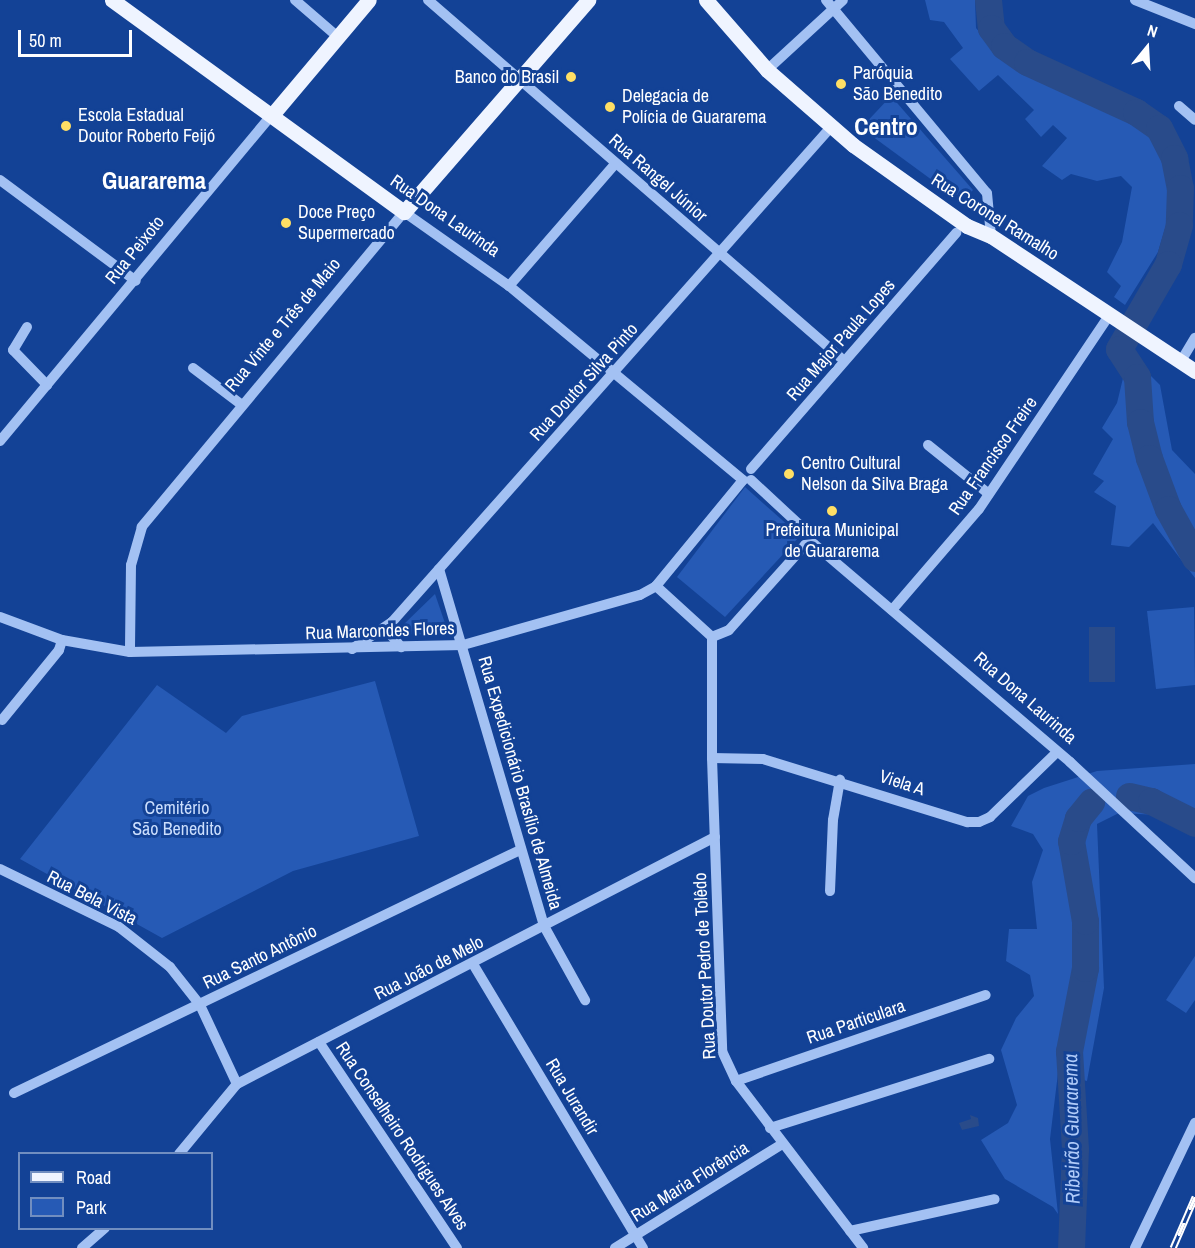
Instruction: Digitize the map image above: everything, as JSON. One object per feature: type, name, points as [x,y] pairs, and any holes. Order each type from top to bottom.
[{"type":"main road","name":"Rua Dona Laurinda","points":[[112,0],[404,212]]},
{"type":"main road","name":"Rua Peixoto","points":[[272,115],[369,0]]},
{"type":"main road","name":"Rua Vinte e Três de Maio","points":[[404,212],[588,0]]},
{"type":"main road","name":"Rua Coronel Ramalho","points":[[706,0],[767,70],[831,127],[967,226],[991,236],[1195,371]]},
{"type":"street","points":[[295,0],[338,37]]},
{"type":"street","name":"Rua Rangel Júnior","points":[[428,0],[520,77],[615,164],[840,357]]},
{"type":"street","points":[[825,0],[987,193],[991,236]]},
{"type":"street","points":[[767,70],[843,0]]},
{"type":"street","points":[[1135,0],[1195,24]]},
{"type":"street","points":[[1179,106],[1195,120]]},
{"type":"street","name":"Rua Peixoto","points":[[0,441],[272,115]]},
{"type":"street","name":"Rua Doutor Silva Pinto","points":[[352,649],[392,622],[831,127]]},
{"type":"street","points":[[509,286],[615,164]]},
{"type":"street","points":[[0,180],[135,281]]},
{"type":"street","name":"Rua Dona Laurinda","points":[[404,212],[509,286],[748,477],[806,530]]},
{"type":"street","name":"Rua Vinte e Três de Maio","points":[[130,652],[131,565],[142,526],[404,212]]},
{"type":"street","name":"Rua Major Paula Lopes","points":[[748,477],[956,232]]},
{"type":"street","name":"Rua Francisco Freire","points":[[892,610],[989,494],[1114,317]]},
{"type":"street","points":[[27,327],[13,350],[47,386]]},
{"type":"street","points":[[1181,361],[1195,338]]},
{"type":"street","points":[[193,368],[242,405]]},
{"type":"street","points":[[928,445],[989,494]]},
{"type":"street","name":"Rua Marcondes Flores","points":[[0,617],[62,640],[130,652],[463,645],[640,595],[656,586],[748,477]]},
{"type":"street","name":"Rua Dona Laurinda","points":[[712,637],[729,630],[805,545],[814,544],[1057,752],[1195,878]]},
{"type":"street","name":"Rua Expedicionário Brasílio de Almeida","points":[[439,569],[544,926],[585,1000]]},
{"type":"street","points":[[656,586],[712,637]]},
{"type":"street","points":[[392,622],[391,635],[401,647]]},
{"type":"street","name":"Rua Doutor Pedro de Tolêdo","points":[[712,637],[712,758],[722,1051],[736,1081],[862,1248]]},
{"type":"street","points":[[2,720],[59,650],[62,640]]},
{"type":"street","name":"Viela A","points":[[712,758],[763,759],[840,780],[967,822],[980,822],[990,817],[1057,752]]},
{"type":"street","points":[[830,891],[833,820],[840,780]]},
{"type":"street","name":"Rua João de Melo","points":[[181,1152],[237,1084],[715,837]]},
{"type":"street","name":"Rua Santo Antônio","points":[[14,1093],[520,850]]},
{"type":"street","name":"Rua Bela Vista","points":[[0,869],[119,927],[170,967],[200,1005],[237,1084]]},
{"type":"street","name":"Rua Jurandir","points":[[473,964],[643,1248]]},
{"type":"street","name":"Rua Particulara","points":[[736,1081],[986,995]]},
{"type":"street","name":"Rua Conselheiro Rodrigues Alves","points":[[319,1042],[457,1248]]},
{"type":"street","points":[[770,1128],[989,1059]]},
{"type":"street","points":[[1135,1248],[1195,1123]]},
{"type":"street","name":"Rua Maria Florência","points":[[615,1248],[783,1144]]},
{"type":"street","points":[[850,1231],[995,1199]]},
{"type":"street","points":[[82,1248],[103,1230]]},
{"type":"green space","points":[[925,0],[975,0],[976,28],[996,52],[1037,80],[1141,125],[1164,155],[1171,192],[1167,222],[1158,252],[1125,305],[1114,297],[1121,286],[1107,272],[1122,242],[1132,187],[1121,176],[1097,181],[1071,174],[1062,180],[1042,166],[1067,138],[1053,125],[1041,137],[1025,119],[1034,110],[998,75],[979,91],[950,59],[963,48],[944,22],[930,20]]},
{"type":"green space","points":[[891,96],[973,190],[962,202],[861,128]]},
{"type":"green space","points":[[1124,374],[1143,379],[1149,374],[1160,385],[1172,450],[1195,474],[1195,578],[1153,523],[1129,547],[1111,545],[1116,506],[1094,492],[1104,481],[1093,474],[1113,439],[1102,428],[1117,403]]},
{"type":"green space","points":[[745,487],[800,536],[725,617],[677,577]]},
{"type":"green space","points":[[435,594],[448,632],[442,635],[405,634],[403,625]]},
{"type":"green space","points":[[1194,607],[1195,685],[1156,689],[1147,611]]},
{"type":"green space","name":"Cemitério São Benedito","points":[[375,681],[419,836],[293,871],[162,938],[20,859],[157,685],[226,733],[242,716]]},
{"type":"green space","points":[[1195,764],[1195,835],[1158,815],[1119,813],[1097,824],[1104,988],[1087,1081],[1058,1073],[1050,1139],[1058,1214],[1053,1207],[1005,1179],[981,1140],[1008,1123],[1017,1105],[1001,1050],[1016,1018],[1034,996],[1030,975],[1006,961],[1009,929],[1037,929],[1032,882],[1043,850],[1033,834],[1011,826],[1028,796],[1044,788],[1097,771]]},
{"type":"green space","points":[[1195,956],[1195,1000],[1186,1013],[1166,1000]]},
{"type":"shaded area","points":[[1089,627],[1115,627],[1115,682],[1089,682]]},
{"type":"shaded area","points":[[970,1115],[978,1118],[979,1126],[962,1130],[959,1123],[971,1119]]},
{"type":"waterway","points":[[988,0],[991,28],[1004,46],[1027,62],[1136,112],[1159,128],[1174,158],[1180,188],[1179,225],[1168,264],[1119,349],[1137,377],[1140,422],[1149,458],[1168,509],[1195,558]]},
{"type":"waterway","name":"Ribeirão Guararema","points":[[1129,796],[1151,801],[1195,823]]},
{"type":"waterway","name":"Ribeirão Guararema","points":[[1071,1248],[1075,1149],[1069,1051],[1085,968],[1085,921],[1071,841],[1078,818],[1091,802]]},
{"type":"railway","points":[[1173,1248],[1195,1197]]},
{"type":"place","name":"Banco do Brasil","points":[[571,77]]},
{"type":"place","name":"Paróquia São Benedito","points":[[841,84]]},
{"type":"place","name":"Delegacia de Polícia de Guararema","points":[[610,107]]},
{"type":"place","name":"Escola Estadual Doutor Roberto Feijó","points":[[66,126]]},
{"type":"place","name":"Doce Preço Supermercado","points":[[286,223]]},
{"type":"place","name":"Centro Cultural Nelson da Silva Braga","points":[[789,474]]},
{"type":"place","name":"Prefeitura Municipal de Guararema","points":[[832,511]]},
{"type":"district","name":"Centro","points":[[886,127]]},
{"type":"district","name":"Guararema","points":[[154,181]]}]
